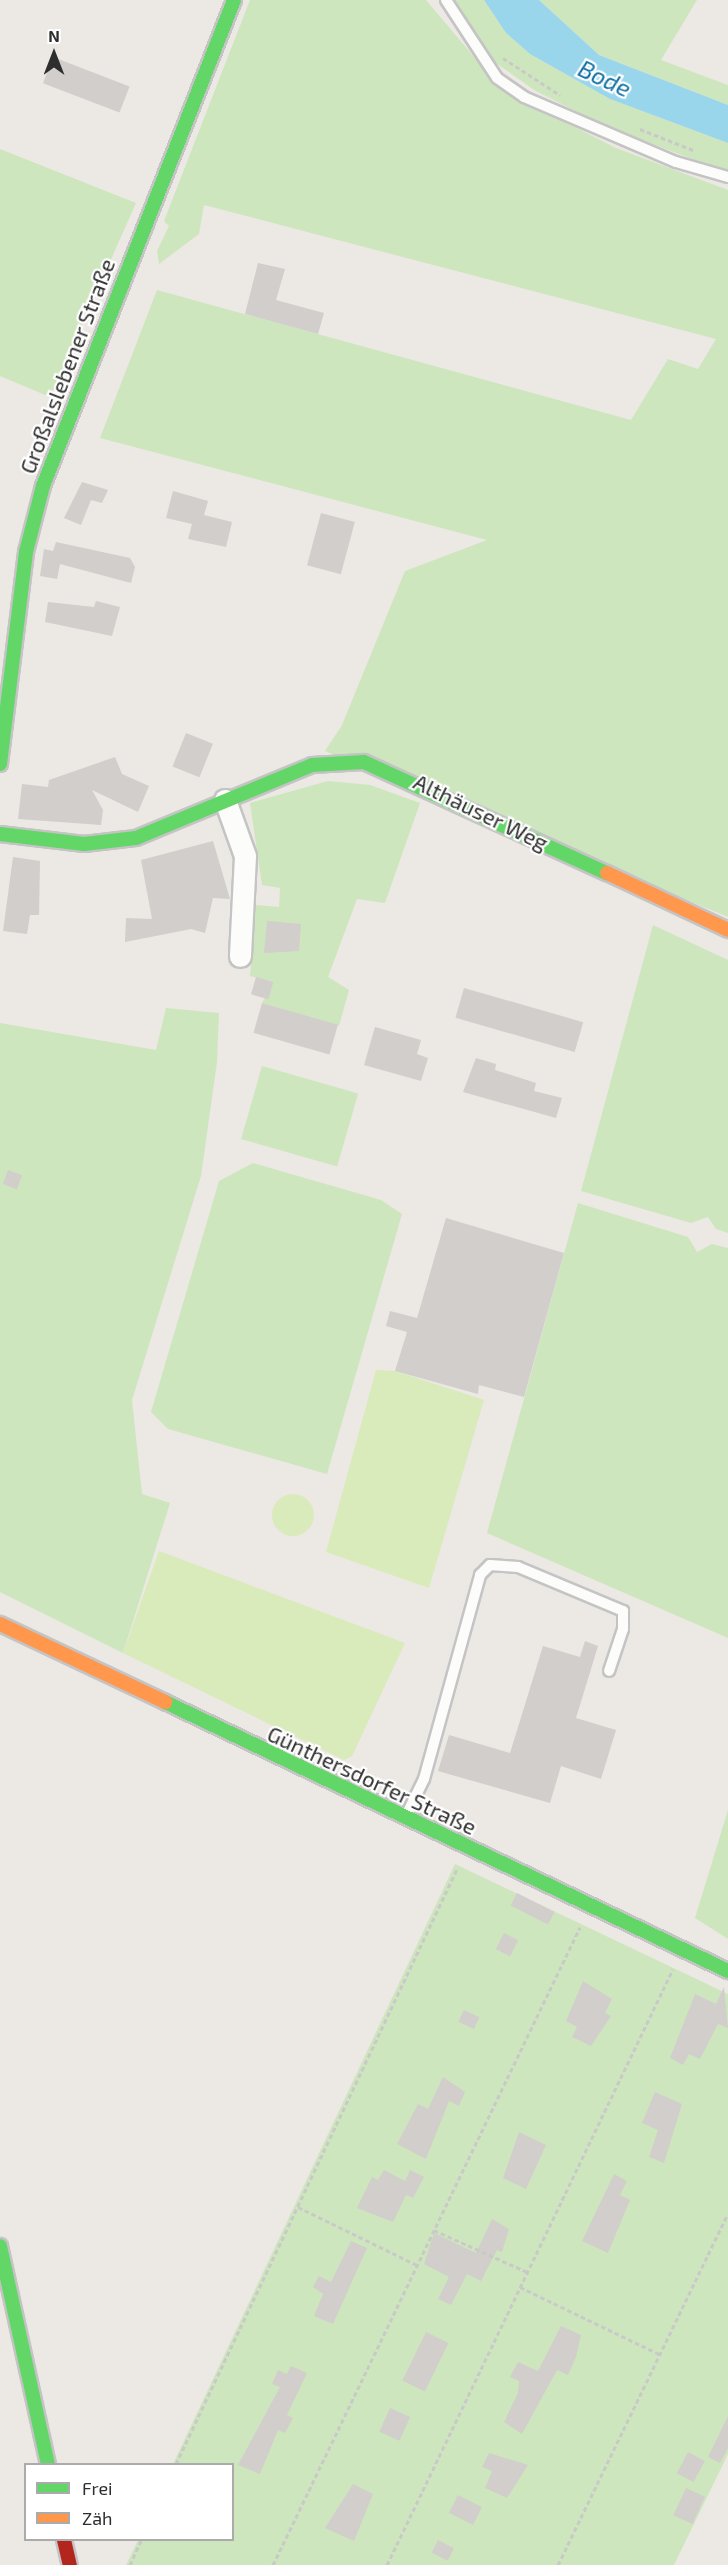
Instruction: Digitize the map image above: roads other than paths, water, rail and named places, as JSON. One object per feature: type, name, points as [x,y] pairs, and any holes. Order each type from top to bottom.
[{"type":"street","name":"Großalslebener Straße","points":[[0,764],[26,552],[43,486],[234,0]]},
{"type":"street","points":[[10,555],[26,552]]},
{"type":"street","name":"Althäuser Weg","points":[[0,834],[68,844],[119,842],[155,832],[225,800],[312,765],[364,762],[400,774],[728,930]]},
{"type":"street","points":[[225,800],[245,856],[240,956]]},
{"type":"street","name":"Günthersdorfer Straße","points":[[0,1624],[728,1971]]},
{"type":"street","points":[[0,2246],[48,2463]]},
{"type":"street","points":[[64,2541],[70,2565]]},
{"type":"lane","points":[[446,0],[497,78],[524,97],[676,162],[728,177]]},
{"type":"lane","points":[[405,1819],[424,1779],[480,1575],[490,1565],[518,1567],[623,1611],[623,1629],[609,1671]]},
{"type":"water","name":"Bode","points":[[484,0],[539,0],[599,55],[728,105],[728,143],[610,99],[530,54],[506,33]]}]
